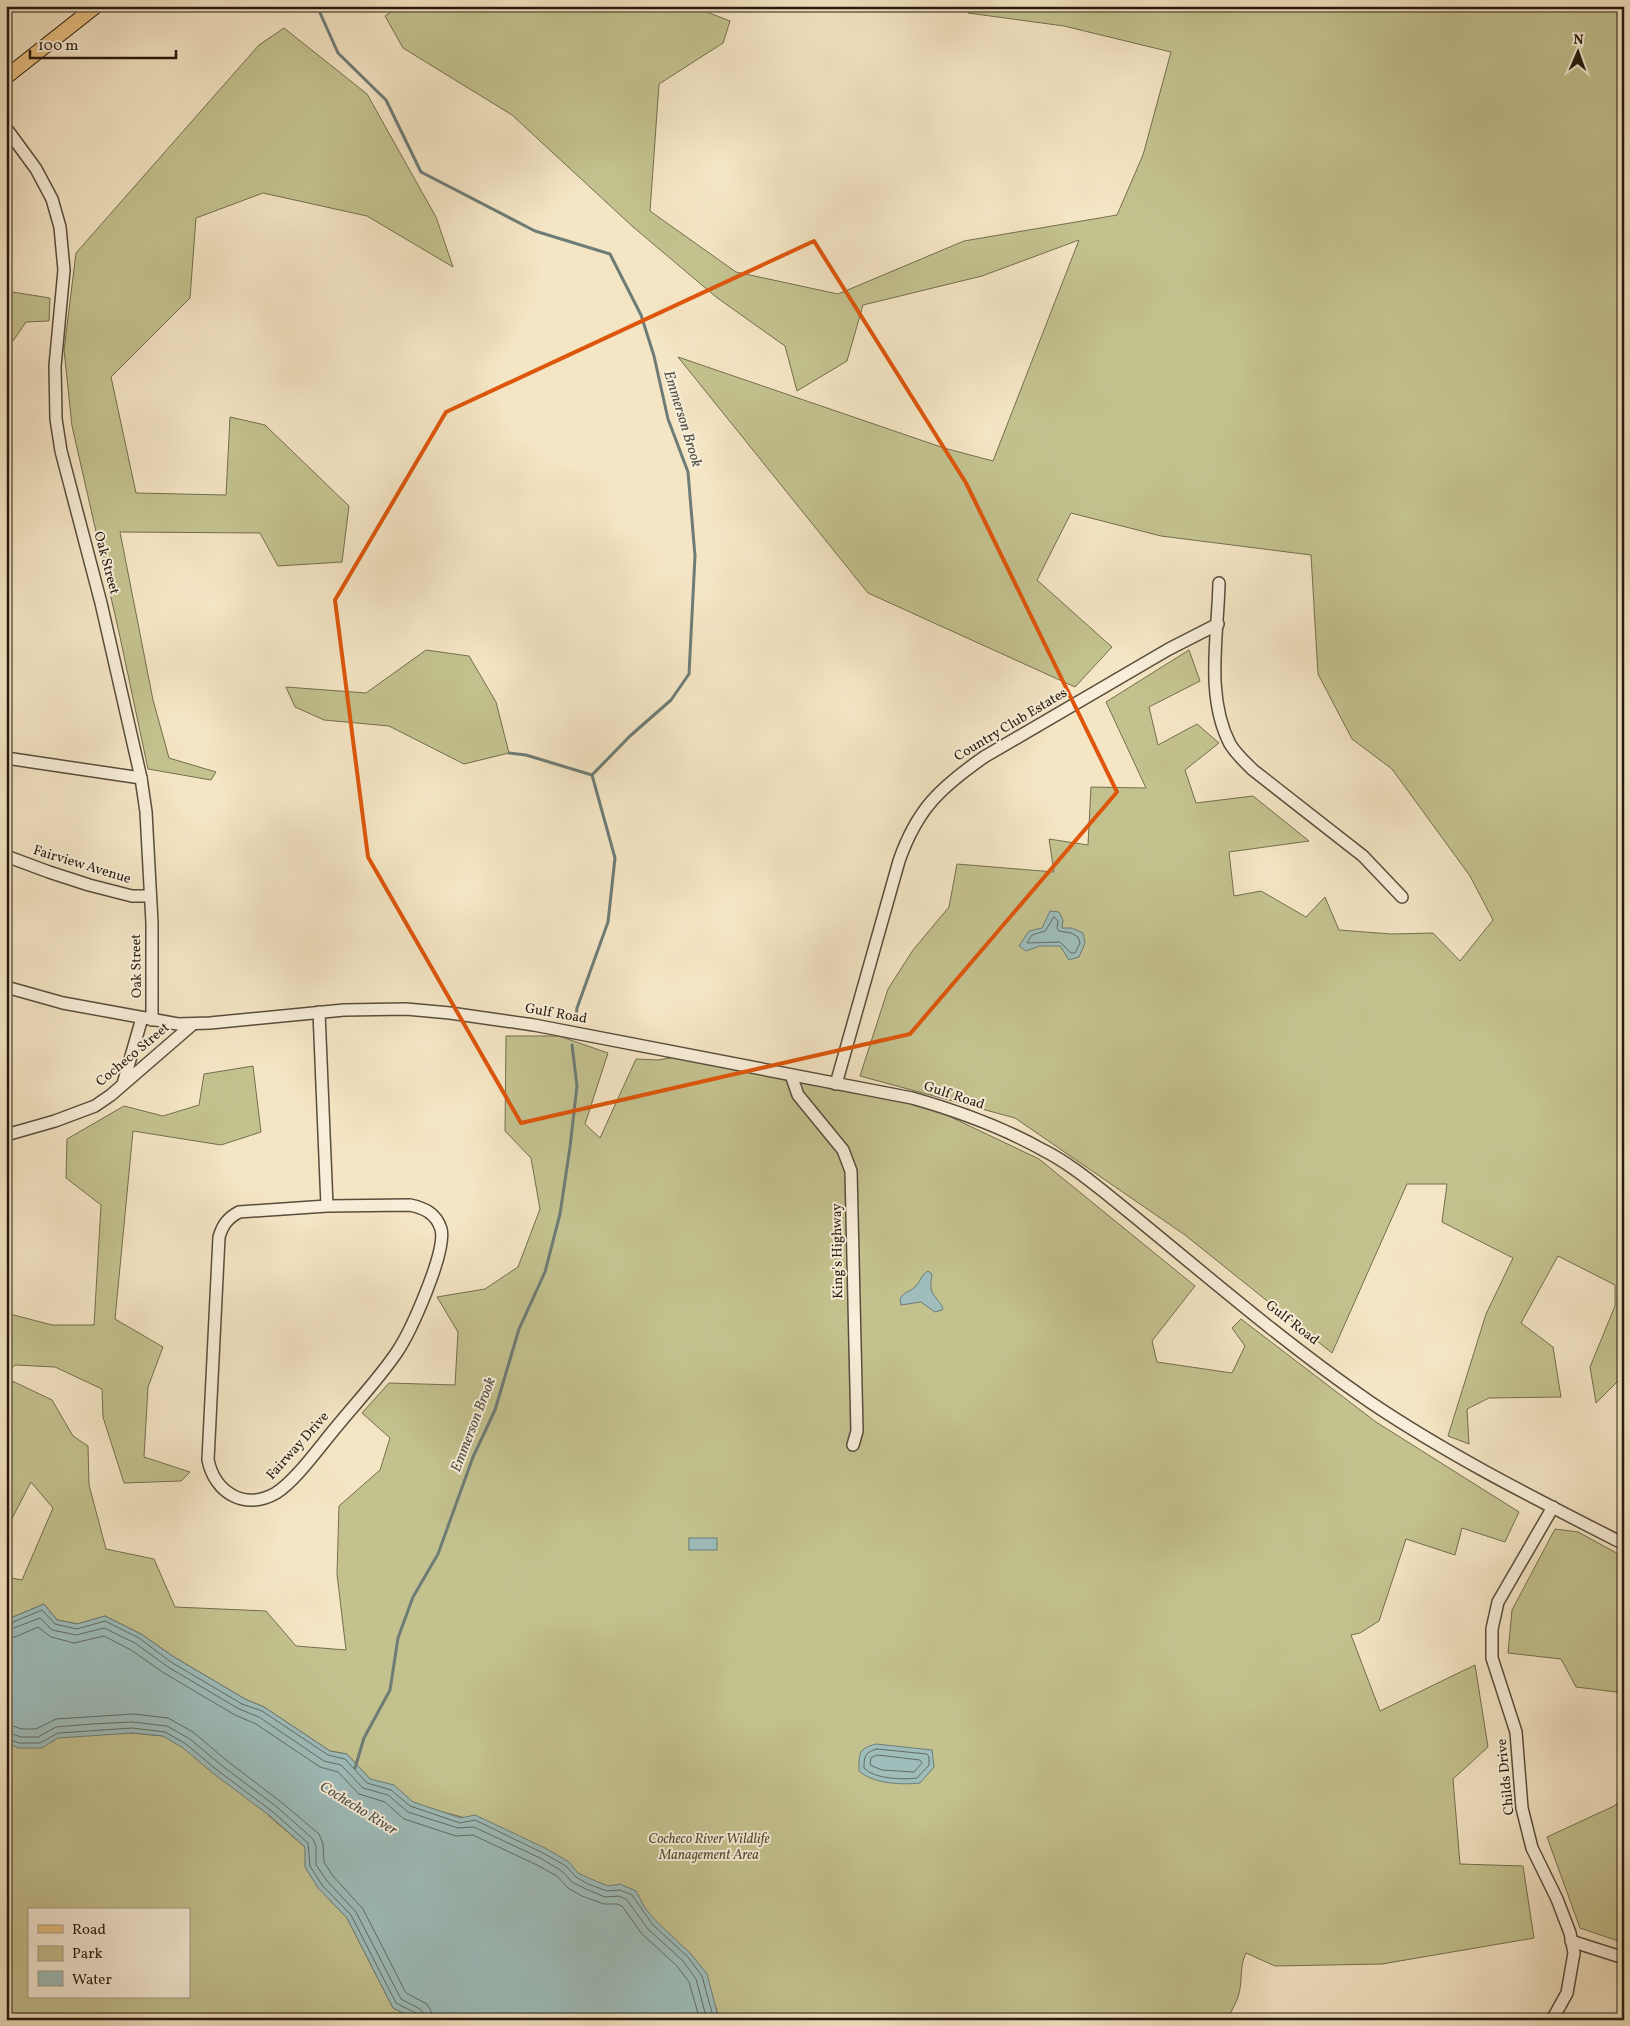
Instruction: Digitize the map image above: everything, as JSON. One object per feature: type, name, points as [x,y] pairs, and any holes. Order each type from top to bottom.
[{"type":"main road","points":[[6,78],[96,6]]},
{"type":"street","name":"Oak Street","points":[[6,128],[36,169],[52,199],[60,227],[64,270],[55,366],[56,419],[63,457],[101,603],[141,778],[146,812],[153,957],[149,1019],[123,1084]]},
{"type":"street","points":[[1219,583],[1216,656],[1217,701],[1222,724],[1231,745],[1253,770],[1372,864],[1402,898]]},
{"type":"street","name":"Country Club Estates","points":[[836,1084],[899,861],[907,839],[925,809],[945,786],[984,757],[1169,649],[1218,624]]},
{"type":"street","points":[[6,758],[141,778]]},
{"type":"street","name":"Fairview Avenue","points":[[6,856],[89,885],[132,896],[150,896]]},
{"type":"street","name":"Gulf Road","points":[[6,988],[63,1003],[149,1019],[193,1024],[320,1012],[406,1009],[450,1013],[534,1024],[912,1098],[952,1110],[979,1120],[1044,1150],[1103,1190],[1293,1345],[1369,1401],[1460,1457],[1624,1544]]},
{"type":"street","points":[[320,1012],[326,1206]]},
{"type":"street","name":"Cocheco Street","points":[[6,1135],[55,1121],[95,1106],[111,1095],[193,1024]]},
{"type":"street","name":"King's Highway","points":[[790,1075],[798,1095],[843,1150],[851,1172],[857,1431],[853,1445]]},
{"type":"street","name":"Fairway Drive","points":[[410,1205],[421,1207],[438,1220],[442,1242],[439,1254],[418,1311],[408,1332],[391,1359],[286,1486],[267,1497],[245,1500],[234,1496],[216,1482],[208,1460],[219,1237],[222,1226],[229,1218],[239,1212],[326,1206],[410,1205]]},
{"type":"street","name":"Childs Drive","points":[[1552,2020],[1567,1993],[1574,1953],[1557,1899],[1532,1848],[1522,1808],[1516,1732],[1492,1658],[1492,1629],[1498,1602],[1553,1507]]},
{"type":"street","points":[[1571,1941],[1624,1958]]},
{"type":"highlighted area","points":[[814,241],[966,483],[1117,792],[910,1034],[521,1123],[368,857],[335,600],[446,412]]},
{"type":"green space","points":[[400,6],[691,6],[730,21],[723,43],[659,84],[650,211],[736,272],[838,294],[964,241],[1117,215],[1143,155],[1171,52],[1064,26],[968,13],[968,6],[1052,12],[1054,6],[1624,6],[1624,1375],[1596,1403],[1590,1367],[1615,1306],[1615,1285],[1558,1256],[1521,1323],[1553,1347],[1561,1397],[1489,1398],[1467,1409],[1469,1444],[1448,1436],[1486,1314],[1513,1258],[1442,1222],[1447,1184],[1407,1184],[1332,1353],[1185,1235],[1015,1118],[860,1076],[888,989],[913,950],[949,907],[957,864],[1054,872],[1049,839],[1088,845],[1091,787],[1146,788],[1106,702],[1189,650],[1200,681],[1149,707],[1158,745],[1197,724],[1219,743],[1185,770],[1196,803],[1253,796],[1309,841],[1229,852],[1234,896],[1261,891],[1306,917],[1325,897],[1339,930],[1391,934],[1433,933],[1460,961],[1493,920],[1470,876],[1392,769],[1352,739],[1318,674],[1311,555],[1161,536],[1071,513],[1037,580],[1112,647],[1075,687],[868,593],[678,357],[944,448],[993,461],[1079,240],[982,276],[863,305],[847,361],[797,391],[785,346],[716,297],[632,226],[512,115],[403,48],[385,16]]},
{"type":"green space","points":[[284,28],[367,94],[436,217],[453,267],[367,216],[263,193],[196,218],[190,298],[111,377],[136,493],[226,495],[230,417],[265,425],[349,506],[342,562],[278,566],[260,533],[120,532],[153,700],[169,758],[216,772],[211,780],[148,769],[72,426],[64,350],[76,253],[259,45]]},
{"type":"green space","points":[[6,291],[50,298],[49,321],[26,322],[13,341],[6,343]]},
{"type":"green space","points":[[426,650],[469,656],[496,702],[509,753],[464,764],[389,726],[324,720],[295,707],[286,687],[366,693]]},
{"type":"green space","name":"Cocheco River Wildlife Management Area","points":[[506,1036],[559,1036],[608,1053],[585,1124],[600,1138],[636,1059],[658,1060],[676,1057],[896,1099],[934,1109],[1039,1159],[1195,1286],[1152,1341],[1157,1362],[1232,1373],[1245,1346],[1232,1328],[1241,1319],[1376,1422],[1519,1512],[1505,1542],[1462,1528],[1455,1555],[1406,1539],[1379,1621],[1360,1633],[1351,1635],[1380,1711],[1475,1665],[1488,1747],[1453,1779],[1460,1864],[1523,1866],[1534,1938],[1382,1964],[1275,1966],[1246,1953],[1242,1963],[1238,1997],[1227,2020],[719,2020],[716,2007],[462,1817],[416,1805],[378,1784],[370,1779],[347,1754],[330,1751],[264,1707],[245,1699],[174,1657],[141,1634],[105,1616],[78,1624],[57,1620],[44,1604],[6,1620],[6,1577],[22,1580],[53,1508],[31,1482],[6,1530],[6,1378],[52,1400],[73,1436],[88,1446],[89,1485],[106,1549],[154,1559],[175,1607],[266,1611],[296,1646],[346,1650],[337,1574],[339,1506],[380,1470],[390,1438],[362,1413],[389,1383],[455,1385],[458,1332],[437,1297],[485,1289],[518,1267],[540,1209],[531,1158],[505,1131]]},
{"type":"green space","points":[[253,1066],[261,1132],[221,1145],[133,1131],[115,1319],[163,1347],[148,1387],[144,1457],[190,1472],[181,1481],[124,1483],[103,1417],[102,1389],[55,1367],[15,1365],[6,1374],[6,1313],[52,1325],[94,1325],[101,1205],[66,1178],[67,1139],[124,1106],[163,1116],[199,1105],[204,1074]]},
{"type":"green space","points":[[1555,1529],[1578,1532],[1624,1557],[1624,1693],[1576,1687],[1561,1659],[1508,1653],[1512,1610]]},
{"type":"green space","points":[[131,1733],[163,1736],[224,1761],[269,1816],[305,1847],[326,1896],[347,1918],[393,2008],[418,2020],[6,2020],[6,1734]]},
{"type":"green space","points":[[1624,1797],[1624,1943],[1580,1928],[1547,1837],[1614,1806]]},
{"type":"water","points":[[1050,911],[1059,912],[1063,920],[1062,928],[1072,928],[1083,933],[1085,943],[1079,957],[1069,960],[1060,946],[1040,946],[1026,951],[1019,946],[1029,931],[1042,928]]},
{"type":"water","points":[[928,1271],[932,1274],[931,1290],[943,1308],[942,1310],[935,1312],[921,1302],[901,1305],[901,1297],[915,1287]]},
{"type":"water","points":[[689,1538],[717,1538],[717,1550],[689,1550]]},
{"type":"water","name":"Cochecho River","points":[[44,1604],[57,1620],[77,1624],[105,1616],[141,1634],[174,1657],[245,1699],[264,1707],[330,1751],[347,1754],[370,1779],[394,1785],[413,1802],[461,1818],[475,1815],[545,1848],[569,1862],[578,1873],[608,1886],[620,1884],[636,1891],[645,1908],[691,1954],[707,1974],[719,2020],[418,2020],[393,2008],[347,1918],[318,1888],[305,1867],[305,1847],[270,1816],[183,1748],[163,1736],[132,1733],[58,1738],[42,1748],[18,1748],[6,1742],[6,1620]]},
{"type":"water","points":[[876,1744],[932,1750],[934,1767],[920,1783],[896,1784],[872,1779],[859,1771],[859,1760],[863,1750]]},
{"type":"waterway","name":"Emmerson Brook","points":[[317,6],[338,53],[386,100],[421,172],[535,231],[610,254],[641,315],[654,356],[668,419],[688,472],[695,556],[689,674],[671,700],[630,736],[592,775]]},
{"type":"waterway","points":[[509,753],[526,755],[592,775]]},
{"type":"waterway","name":"Emmerson Brook","points":[[576,1017],[577,1008],[608,922],[615,858],[592,775]]},
{"type":"waterway","name":"Emmerson Brook","points":[[355,1768],[364,1738],[390,1690],[398,1638],[413,1597],[438,1554],[473,1457],[495,1410],[519,1329],[545,1272],[560,1214],[570,1147],[577,1086],[572,1045]]}]
